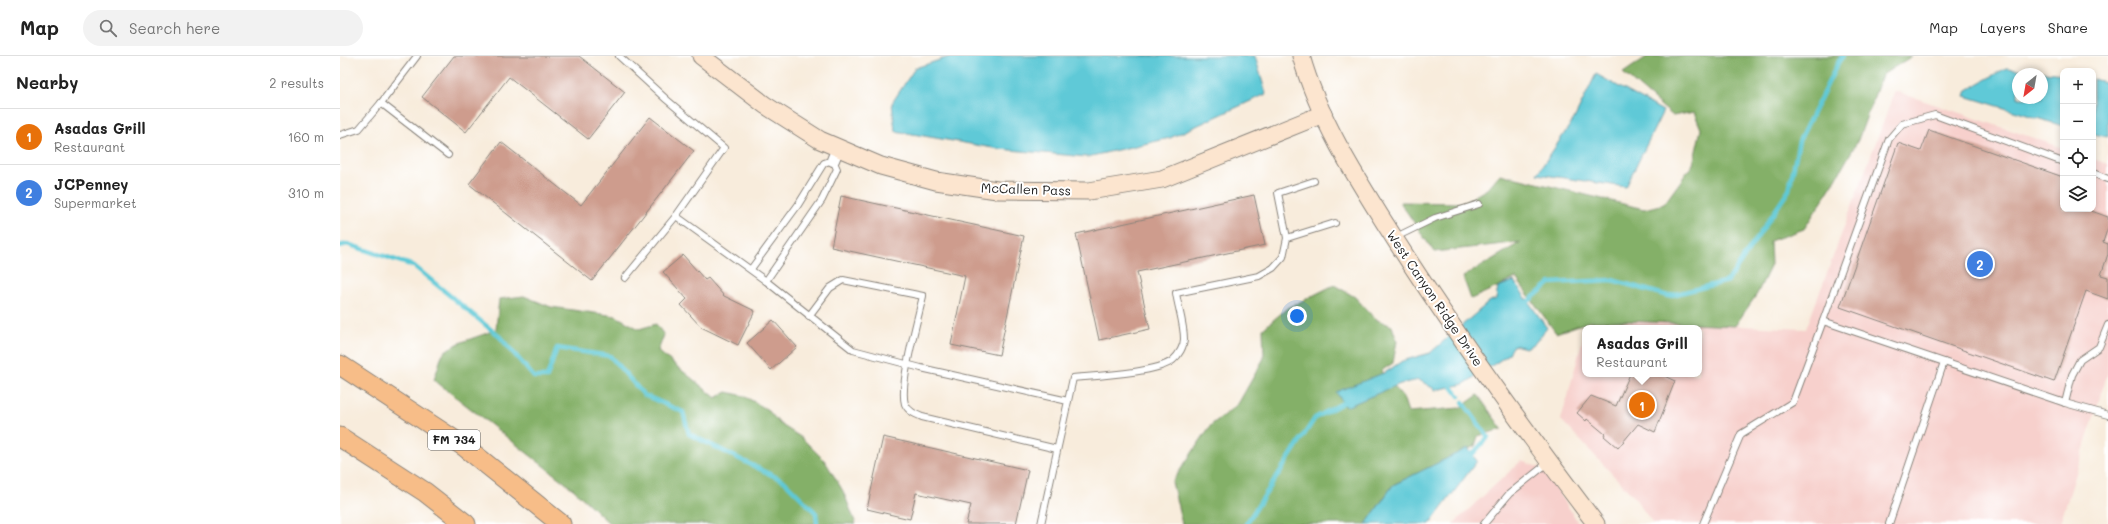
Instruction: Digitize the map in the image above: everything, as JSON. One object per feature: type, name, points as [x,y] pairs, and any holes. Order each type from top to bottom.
[{"type":"main road","name":"FM 734","points":[[340,365],[465,447],[561,524]]},
{"type":"main road","points":[[340,437],[425,492],[466,524]]},
{"type":"street","name":"McCallen Pass","points":[[701,56],[765,105],[820,140],[835,154],[936,181],[997,190],[1089,191],[1162,179],[1323,114]]},
{"type":"street","name":"West Canyon Ridge Drive","points":[[1301,56],[1323,114],[1345,158],[1394,238],[1439,307],[1549,462],[1596,524]]},
{"type":"lane","points":[[340,135],[360,129],[417,56]]},
{"type":"lane","points":[[619,56],[667,100],[724,148],[676,216],[625,278]]},
{"type":"lane","points":[[381,103],[448,155]]},
{"type":"lane","points":[[1703,524],[1742,434],[1793,402],[1824,321],[1889,139],[1902,124],[1935,115],[2060,161]]},
{"type":"lane","points":[[751,269],[798,205],[824,163],[835,154]]},
{"type":"lane","points":[[766,281],[822,200],[837,170],[835,154]]},
{"type":"lane","points":[[2096,174],[2108,179]]},
{"type":"lane","points":[[1041,524],[1073,378],[1110,375],[1158,367],[1172,361],[1180,351],[1184,339],[1176,293],[1259,276],[1273,268],[1283,257],[1287,238],[1278,193],[1314,180]]},
{"type":"lane","points":[[1394,238],[1435,218],[1479,204]]},
{"type":"lane","points":[[676,216],[751,269],[853,350],[908,365],[1068,401]]},
{"type":"lane","points":[[1287,238],[1335,223]]},
{"type":"lane","points":[[809,316],[830,288],[843,280],[922,296],[908,365],[904,395],[906,405],[912,412],[922,417],[1057,449]]},
{"type":"lane","points":[[1824,321],[2065,403],[2108,415]]},
{"type":"lane","points":[[2065,403],[2072,375],[2080,360],[2099,347],[2108,325]]},
{"type":"lane","points":[[1889,524],[1944,362]]},
{"type":"lane","points":[[1484,524],[1509,494],[1549,462]]},
{"type":"shaded area","points":[[1895,91],[2060,147],[2060,212],[2096,212],[2096,160],[2108,164],[2108,372],[2060,524],[1653,524],[1635,498],[1561,420],[1582,342],[1582,377],[1702,377],[1702,325],[1587,325],[1588,322],[1628,321],[1806,329]]},
{"type":"shaded area","points":[[1521,461],[1544,469],[1579,524],[1453,524]]},
{"type":"green space","points":[[1648,56],[1912,56],[1882,75],[1858,140],[1836,179],[1804,229],[1770,241],[1771,265],[1757,294],[1735,326],[1628,321],[1588,322],[1556,333],[1516,278],[1471,299],[1463,277],[1521,242],[1434,252],[1400,202],[1463,203],[1487,189],[1500,174],[1644,209],[1664,204],[1693,164],[1701,129],[1694,112],[1673,116],[1623,73]]},
{"type":"green space","points":[[1334,285],[1355,297],[1375,319],[1392,326],[1397,341],[1393,363],[1381,371],[1403,397],[1408,412],[1460,408],[1478,395],[1502,429],[1478,436],[1475,446],[1393,485],[1366,524],[1182,524],[1172,482],[1211,425],[1238,404],[1264,358],[1263,329],[1286,309]]},
{"type":"green space","points":[[524,296],[551,307],[616,316],[639,329],[656,324],[664,335],[658,351],[716,398],[727,392],[744,396],[768,410],[780,424],[802,438],[825,461],[843,491],[856,524],[610,524],[573,489],[434,380],[442,355],[446,351],[459,343],[496,329],[499,299]]},
{"type":"water","points":[[952,56],[1255,56],[1266,94],[1170,138],[1087,157],[999,149],[895,131],[892,103],[915,68]]},
{"type":"water","points":[[2006,68],[2012,69],[2012,104],[2048,104],[2048,72],[2060,74],[2060,125],[1965,96],[1967,90]]},
{"type":"water","points":[[1596,74],[1663,111],[1626,187],[1537,174],[1574,119]]},
{"type":"water","points":[[2096,80],[2108,83],[2108,137],[2096,135]]},
{"type":"water","points":[[1514,281],[1547,328],[1535,343],[1526,348],[1514,345],[1508,355],[1464,384],[1436,390],[1419,380],[1400,384],[1346,407],[1336,392],[1386,372],[1402,361],[1430,353],[1490,301],[1496,299],[1498,287]]},
{"type":"water","points":[[1468,448],[1477,461],[1430,524],[1366,524],[1393,485]]},
{"type":"building","points":[[454,56],[579,56],[625,92],[588,139],[509,77],[466,132],[422,97]]},
{"type":"building","points":[[650,117],[694,151],[592,281],[469,184],[501,142],[581,205]]},
{"type":"building","points":[[1929,130],[2060,176],[2060,212],[2094,212],[2108,217],[2108,227],[2103,242],[2108,244],[2108,254],[2101,275],[2108,277],[2108,299],[2086,291],[2054,382],[1840,307],[1898,143],[1921,151]]},
{"type":"building","points":[[1254,195],[1265,245],[1137,272],[1150,329],[1099,340],[1076,234]]},
{"type":"building","points":[[841,196],[1024,236],[999,355],[951,345],[965,276],[831,247]]},
{"type":"building","points":[[683,255],[705,280],[708,278],[724,296],[755,311],[738,345],[701,327],[681,305],[687,299],[663,272]]},
{"type":"building","points":[[773,320],[797,347],[771,370],[747,343]]},
{"type":"building","points":[[1629,377],[1666,377],[1675,381],[1655,432],[1638,424],[1618,448],[1604,436],[1605,434],[1577,413],[1591,396],[1616,406]]},
{"type":"building","points":[[883,437],[1028,470],[1016,524],[966,524],[971,505],[916,493],[910,519],[867,509]]},
{"type":"waterway","points":[[1524,305],[1550,283],[1612,280],[1668,296],[1728,281],[1789,190],[1799,141],[1839,61],[1843,56]]},
{"type":"waterway","points":[[340,246],[347,244],[414,266],[500,337],[534,377],[547,377],[557,348],[610,356],[644,395],[683,412],[689,434],[784,481],[816,513],[817,524]]},
{"type":"waterway","points":[[1449,383],[1459,396]]},
{"type":"waterway","points":[[1246,524],[1315,418],[1348,400]]},
{"type":"waterway","points":[[1463,402],[1488,437],[1469,458]]},
{"type":"place","name":"JCPenney","points":[[1980,264]]},
{"type":"place","name":"Asadas Grill","points":[[1642,405]]}]
